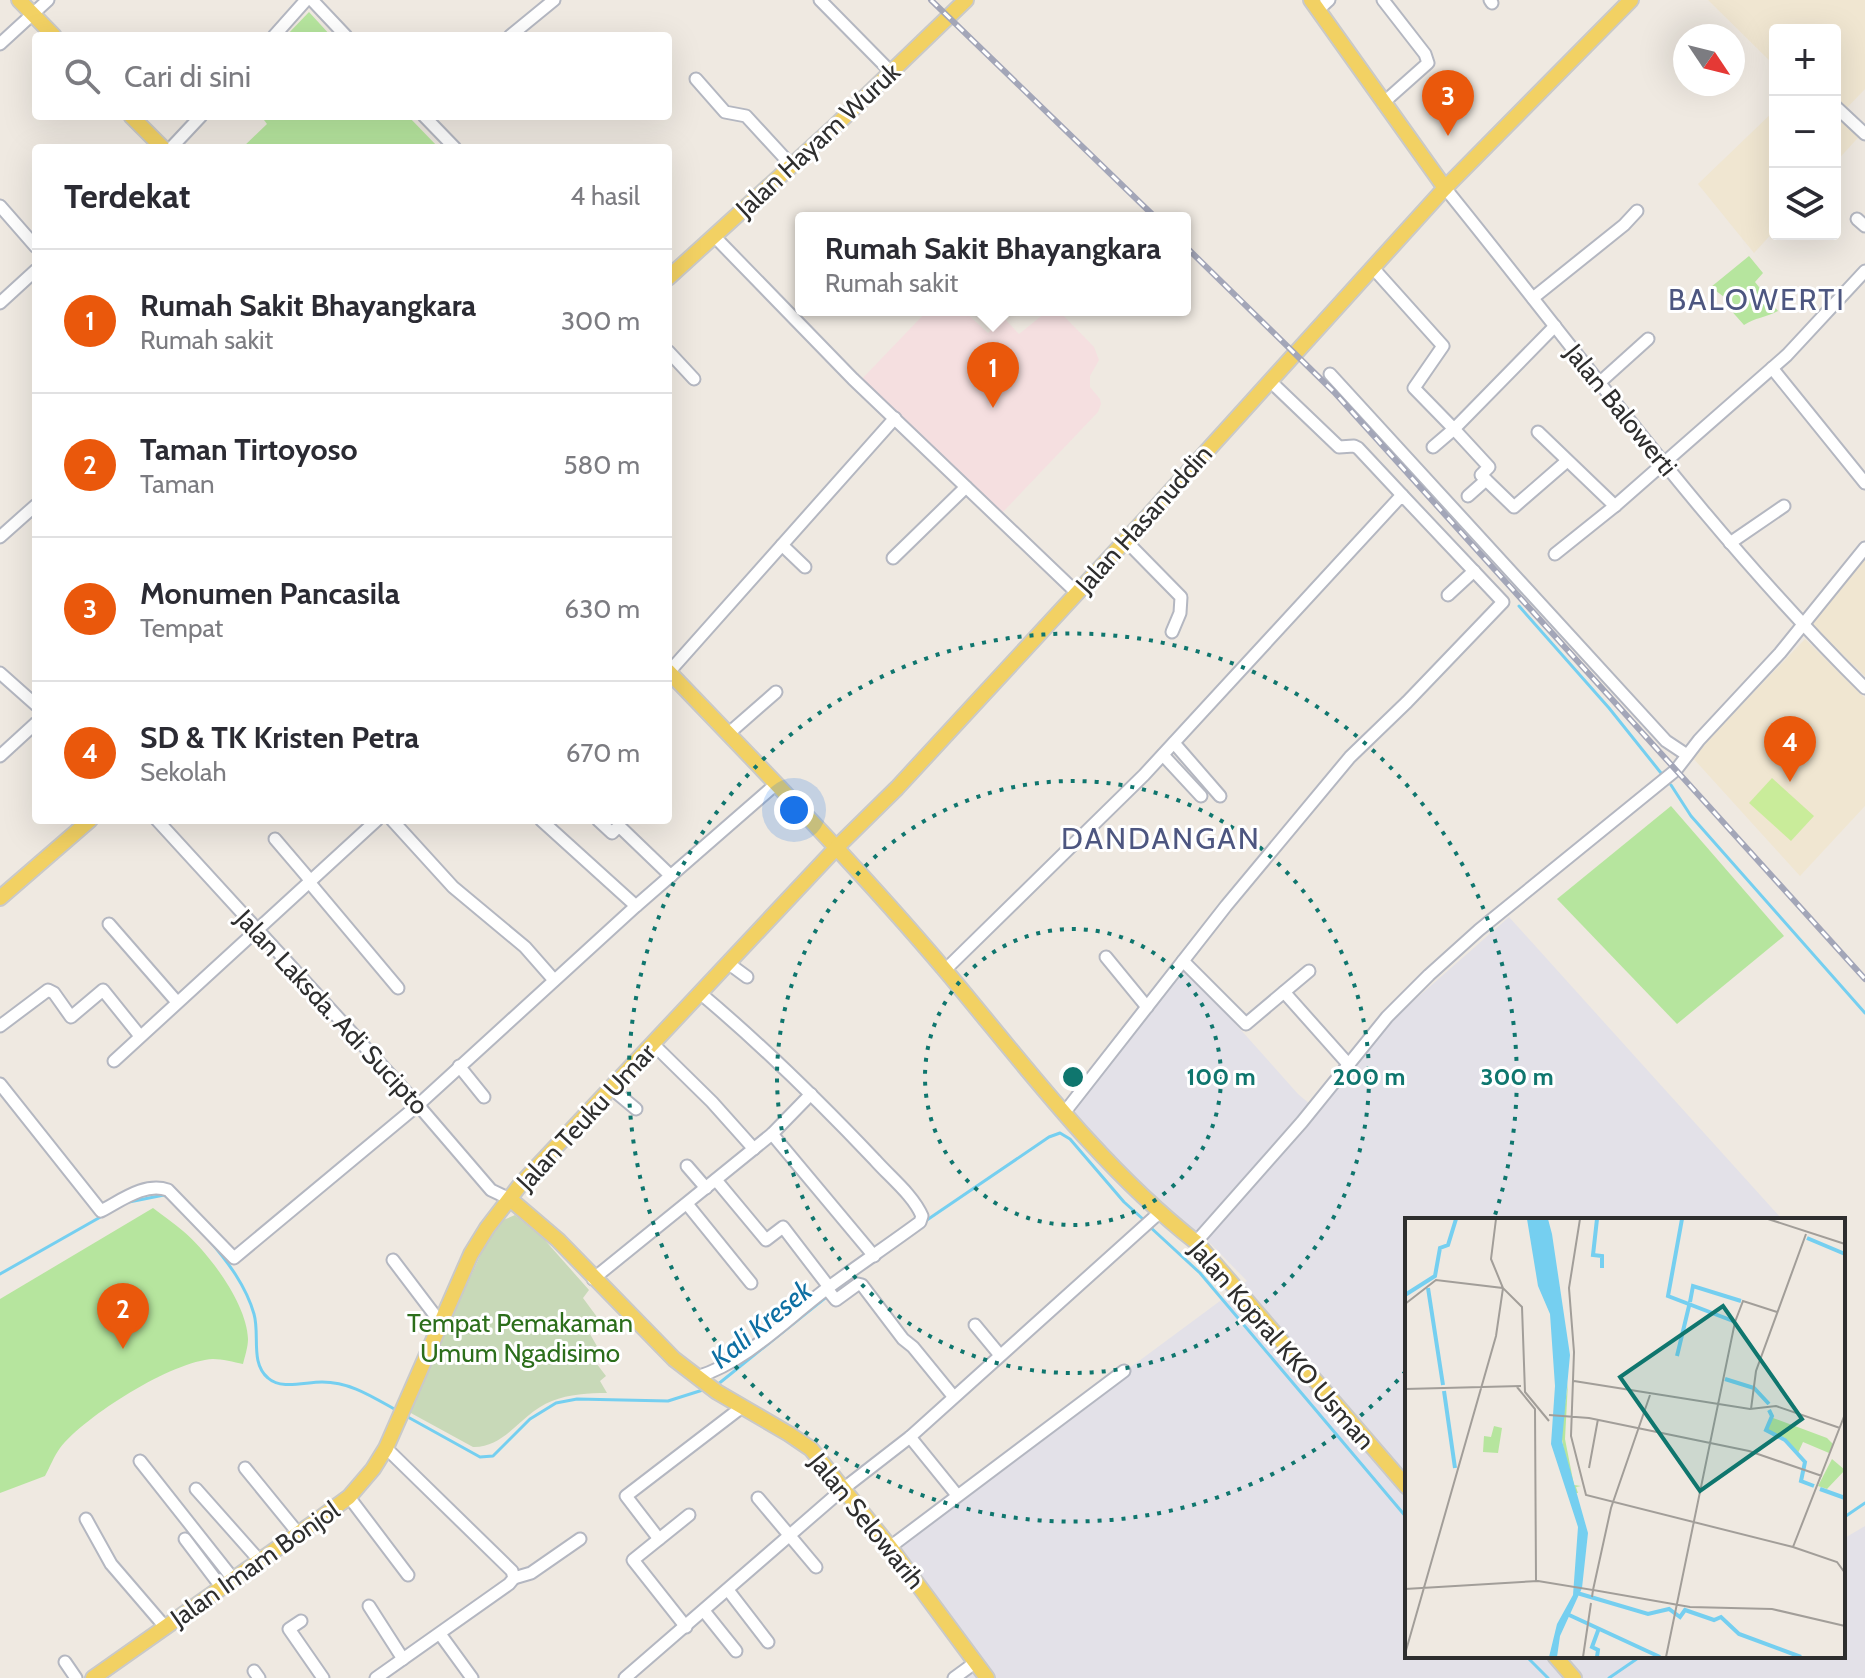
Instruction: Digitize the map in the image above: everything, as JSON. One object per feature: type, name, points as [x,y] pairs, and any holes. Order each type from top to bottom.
[{"type":"main road","points":[[19,0],[50,32]]},
{"type":"main road","name":"Jalan Hayam Wuruk","points":[[672,274],[792,166],[966,0]]},
{"type":"main road","name":"Jalan Hasanuddin","points":[[838,846],[897,788],[1126,541],[1445,188],[1631,0]]},
{"type":"main road","points":[[1320,3],[1383,103],[1445,188]]},
{"type":"main road","points":[[135,120],[159,144]]},
{"type":"main road","name":"Jalan Kopral KKO Usman","points":[[672,675],[838,846],[1153,1219],[1196,1242],[1405,1485]]},
{"type":"main road","points":[[0,898],[85,824]]},
{"type":"main road","name":"Jalan Teuku Umar","points":[[395,1429],[471,1254],[510,1199],[838,846]]},
{"type":"main road","name":"Jalan Selowarih","points":[[510,1199],[558,1240],[674,1359],[717,1392],[811,1449],[890,1547],[987,1678]]},
{"type":"main road","name":"Jalan Imam Bonjol","points":[[99,1676],[349,1497],[373,1469],[395,1429]]},
{"type":"main road","points":[[1557,1658],[1574,1678]]},
{"type":"street","points":[[0,44],[48,0]]},
{"type":"street","points":[[278,32],[309,0],[342,32]]},
{"type":"street","points":[[515,32],[554,0]]},
{"type":"street","points":[[820,0],[891,72]]},
{"type":"street","points":[[1383,0],[1425,54],[1428,63],[1383,103]]},
{"type":"street","points":[[696,79],[725,112],[746,116],[792,166]]},
{"type":"street","points":[[1841,112],[1865,134]]},
{"type":"street","points":[[175,144],[197,120]]},
{"type":"street","points":[[428,120],[451,144]]},
{"type":"street","name":"Jalan Balowerti","points":[[1445,188],[1598,384],[1730,543],[1803,625],[1865,688]]},
{"type":"street","points":[[0,206],[32,242]]},
{"type":"street","points":[[1533,298],[1637,211]]},
{"type":"street","points":[[714,236],[853,379],[1077,593]]},
{"type":"street","points":[[1373,268],[1443,346],[1414,388],[1489,467],[1481,475],[1486,480],[1514,507],[1567,461]]},
{"type":"street","points":[[1555,554],[1615,506],[1772,368],[1865,271]]},
{"type":"street","points":[[0,303],[32,274]]},
{"type":"street","points":[[1433,447],[1555,326]]},
{"type":"street","points":[[1598,384],[1648,339]]},
{"type":"street","points":[[672,355],[694,379]]},
{"type":"street","points":[[1772,368],[1865,483]]},
{"type":"street","points":[[1330,374],[1666,741],[1687,755]]},
{"type":"street","points":[[1064,1113],[1183,961],[1350,757],[1503,602],[1358,448],[1339,447],[1270,381]]},
{"type":"street","points":[[672,667],[895,418]]},
{"type":"street","points":[[1538,432],[1615,506]]},
{"type":"street","points":[[1468,496],[1486,480]]},
{"type":"street","points":[[893,558],[966,487]]},
{"type":"street","points":[[945,970],[1163,755],[1402,495]]},
{"type":"street","points":[[1730,543],[1784,506]]},
{"type":"street","points":[[0,537],[32,509]]},
{"type":"street","points":[[1126,541],[1181,597],[1180,613],[1172,632]]},
{"type":"street","points":[[782,545],[805,567]]},
{"type":"street","points":[[1196,1242],[1387,1017],[1479,930],[1676,770],[1803,625],[1865,548]]},
{"type":"street","points":[[1448,595],[1474,571]]},
{"type":"street","points":[[0,673],[32,701]]},
{"type":"street","points":[[728,734],[776,692]]},
{"type":"street","points":[[0,756],[32,727]]},
{"type":"street","points":[[1174,743],[1220,796]]},
{"type":"street","points":[[1163,755],[1201,796]]},
{"type":"street","points":[[0,1084],[101,1211],[137,1192],[156,1186],[168,1190],[234,1258],[418,1105],[636,906],[776,784]]},
{"type":"street","name":"Jalan Laksda. Adi Sucipto","points":[[161,824],[418,1105],[491,1190],[510,1199]]},
{"type":"street","points":[[114,1061],[369,824]]},
{"type":"street","points":[[396,824],[453,887],[525,947],[554,980]]},
{"type":"street","points":[[545,824],[636,906]]},
{"type":"street","points":[[602,824],[612,833],[619,826],[671,876]]},
{"type":"street","points":[[275,839],[398,988]]},
{"type":"street","points":[[109,924],[177,1002]]},
{"type":"street","points":[[1106,957],[1147,1007]]},
{"type":"street","points":[[1183,961],[1246,1024],[1309,971]]},
{"type":"street","points":[[728,963],[747,977]]},
{"type":"street","points":[[0,1026],[48,990],[54,993],[71,1017],[103,990],[140,1036]]},
{"type":"street","points":[[1284,992],[1349,1065]]},
{"type":"street","points":[[699,1378],[743,1355],[920,1222],[922,1216],[811,1094],[756,1040],[700,993]]},
{"type":"street","points":[[654,1045],[754,1149]]},
{"type":"street","points":[[459,1066],[484,1097]]},
{"type":"street","points":[[612,1089],[636,1109]]},
{"type":"street","points":[[593,1279],[772,1134],[811,1094]]},
{"type":"street","points":[[772,1134],[874,1256]]},
{"type":"street","points":[[687,1166],[706,1188]]},
{"type":"street","points":[[716,1180],[766,1240],[783,1227],[830,1291]]},
{"type":"street","points":[[687,1204],[751,1283]]},
{"type":"street","points":[[632,1676],[843,1489],[910,1437],[1153,1219]]},
{"type":"street","points":[[393,1260],[440,1322]]},
{"type":"street","points":[[830,1291],[862,1285],[903,1339],[953,1396]]},
{"type":"street","points":[[975,1325],[999,1354]]},
{"type":"street","points":[[890,1547],[1124,1371]]},
{"type":"street","points":[[659,1539],[626,1496],[742,1407]]},
{"type":"street","points":[[910,1437],[957,1495]]},
{"type":"street","points":[[386,1448],[456,1514],[512,1571],[514,1578]]},
{"type":"street","points":[[140,1461],[228,1584]]},
{"type":"street","points":[[245,1468],[298,1533]]},
{"type":"street","points":[[196,1489],[260,1561]]},
{"type":"street","points":[[349,1497],[408,1575]]},
{"type":"street","points":[[758,1498],[816,1567]]},
{"type":"street","points":[[686,1627],[633,1563],[634,1558],[689,1515]]},
{"type":"street","points":[[86,1519],[111,1564],[166,1628]]},
{"type":"street","points":[[185,1539],[228,1584]]},
{"type":"street","points":[[376,1678],[514,1578],[531,1573],[580,1539]]},
{"type":"street","points":[[728,1590],[768,1642]]},
{"type":"street","points":[[369,1606],[403,1659]]},
{"type":"street","points":[[704,1611],[736,1651]]},
{"type":"street","points":[[301,1621],[289,1629],[323,1678]]},
{"type":"street","points":[[440,1634],[472,1678]]},
{"type":"street","points":[[65,1662],[76,1678]]},
{"type":"street","points":[[954,1678],[976,1662]]},
{"type":"shaded area","points":[[1708,0],[1865,0],[1865,89],[1844,111],[1865,130],[1841,156],[1841,24],[1769,24],[1769,60],[1745,36],[1745,24],[1732,24]]},
{"type":"shaded area","points":[[1769,116],[1769,237],[1754,253],[1698,184]]},
{"type":"shaded area","points":[[922,316],[970,316],[988,333],[1004,318],[1019,334],[1041,316],[1064,316],[1094,347],[1099,360],[1090,376],[1090,387],[1101,404],[1098,412],[1002,513],[858,383]]},
{"type":"shaded area","points":[[1865,557],[1865,676],[1811,624]]},
{"type":"shaded area","points":[[1805,639],[1865,698],[1865,806],[1800,876],[1692,757]]},
{"type":"shaded area","points":[[1509,917],[1780,1217],[1405,1218],[1405,1658],[1845,1658],[1845,1538],[1865,1526],[1865,1678],[962,1678],[981,1664],[889,1546],[1247,1281],[1207,1240],[1157,1203],[1068,1113],[1182,964],[1298,1094],[1317,1110],[1393,1019]]},
{"type":"green space","points":[[309,12],[327,32],[290,32]]},
{"type":"green space","points":[[264,120],[412,120],[435,144],[246,144],[267,124]]},
{"type":"green space","points":[[1749,256],[1763,273],[1755,282],[1778,311],[1744,325],[1728,307],[1724,297],[1711,287]]},
{"type":"green space","points":[[1772,778],[1814,816],[1791,841],[1749,803]]},
{"type":"green space","points":[[1671,806],[1784,936],[1677,1024],[1557,899]]},
{"type":"green space","points":[[153,1208],[193,1241],[215,1266],[234,1295],[248,1339],[243,1364],[213,1359],[196,1362],[130,1392],[72,1435],[58,1451],[45,1476],[0,1493],[0,1299]]},
{"type":"green space","name":"Tempat Pemakaman Umum Ngadisimo","points":[[515,1215],[543,1238],[589,1290],[583,1298],[600,1321],[590,1334],[598,1348],[590,1355],[606,1376],[600,1381],[607,1393],[572,1395],[552,1401],[495,1442],[473,1447],[409,1412],[489,1236],[501,1221]]},
{"type":"waterway","points":[[1519,606],[1609,708],[1661,773]]},
{"type":"waterway","points":[[1671,785],[1691,816],[1865,1013]]},
{"type":"waterway","name":"Kali Kresek","points":[[924,1222],[1049,1137],[1060,1133],[1070,1139],[1124,1202],[1144,1220]]},
{"type":"waterway","name":"Kali Kresek","points":[[129,1202],[164,1195],[171,1200]]},
{"type":"waterway","name":"Kali Kresek","points":[[0,1274],[104,1215]]},
{"type":"waterway","name":"Kali Kresek","points":[[1149,1226],[1200,1273],[1405,1516]]},
{"type":"waterway","name":"Kali Kresek","points":[[209,1240],[236,1275],[251,1304],[256,1322],[259,1365],[268,1378],[286,1385],[342,1384],[396,1410]]},
{"type":"waterway","name":"Kali Kresek","points":[[717,1385],[845,1282]]},
{"type":"waterway","name":"Kali Kresek","points":[[406,1416],[480,1457],[493,1456],[530,1419],[556,1403],[577,1399],[668,1401],[706,1389]]},
{"type":"waterway","name":"Kali Kresek","points":[[1845,1517],[1865,1503]]},
{"type":"waterway","name":"Kali Kresek","points":[[1528,1658],[1548,1678]]},
{"type":"waterway","name":"Kali Kresek","points":[[1609,1678],[1638,1658]]},
{"type":"railway","points":[[931,0],[1150,212]]},
{"type":"railway","points":[[1191,252],[1334,392],[1865,979]]},
{"type":"place","name":"Monumen Pancasila","points":[[1448,136]]},
{"type":"place","name":"Rumah Sakit Bhayangkara","points":[[993,408]]},
{"type":"place","name":"SD & TK Kristen Petra","points":[[1790,782]]},
{"type":"place","name":"Taman Tirtoyoso","points":[[123,1349]]},
{"type":"district","name":"BALOWERTI","points":[[1757,300]]},
{"type":"district","name":"DANDANGAN","points":[[1161,839]]}]
